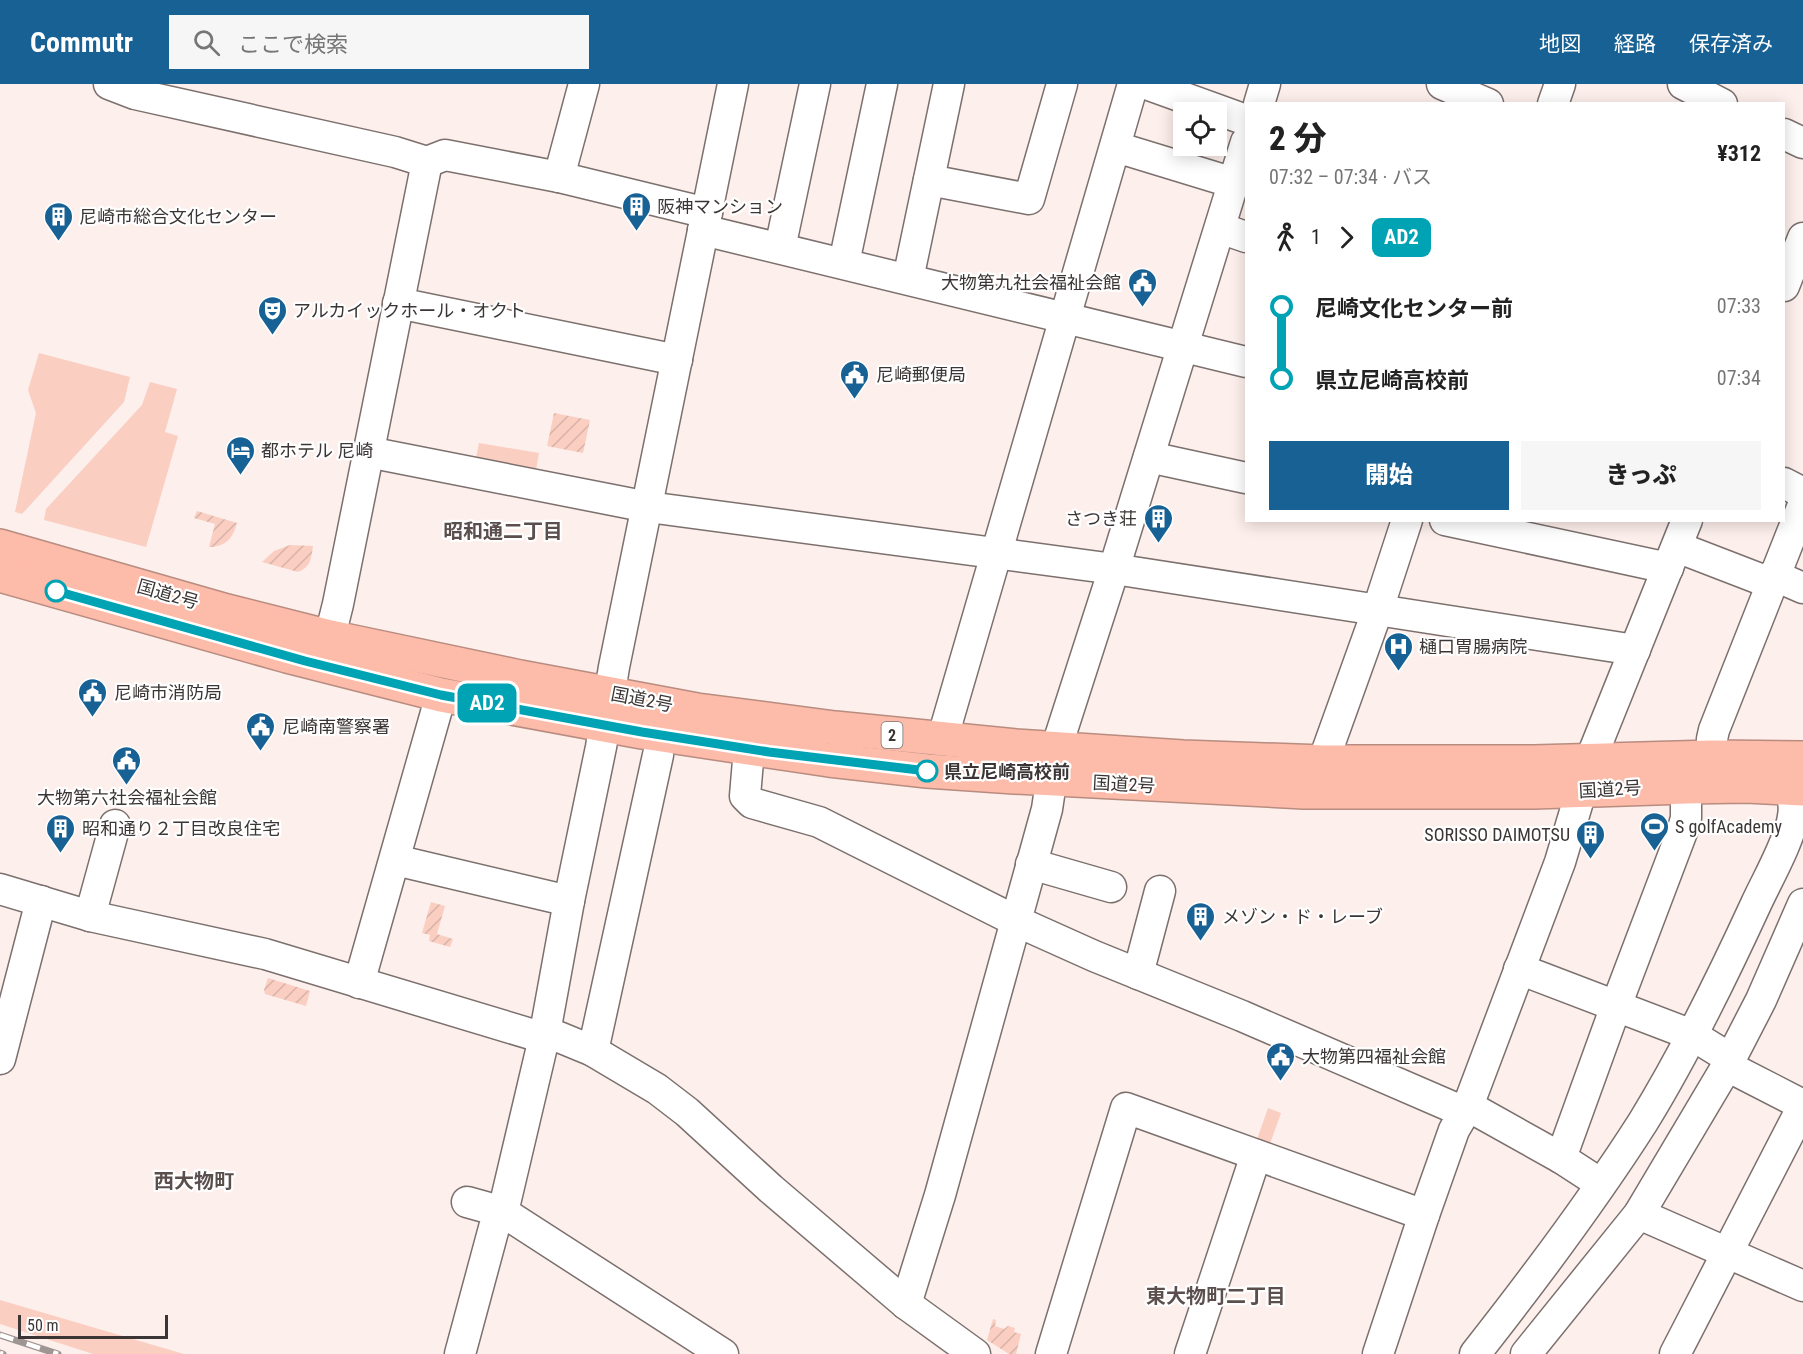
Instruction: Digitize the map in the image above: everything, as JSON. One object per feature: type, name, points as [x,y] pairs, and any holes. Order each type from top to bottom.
[{"type":"highway","name":"国道2号","points":[[0,546],[227,611],[326,652],[441,695],[749,749],[927,771],[1204,789],[1304,792],[1585,776],[1712,757],[1803,758]]},
{"type":"highway","name":"国道2号","points":[[0,575],[326,652],[520,677],[697,710],[942,740],[1051,779],[1183,757],[1585,776],[1641,787],[1746,786],[1797,789]]},
{"type":"street","points":[[109,84],[135,94],[395,152],[428,162],[445,154],[559,177],[705,221],[780,248],[1245,362]]},
{"type":"street","points":[[559,177],[584,84]]},
{"type":"street","points":[[460,1354],[495,1224],[503,1212],[544,1038],[609,692],[733,84]]},
{"type":"street","points":[[780,248],[815,84]]},
{"type":"street","points":[[844,263],[882,84]]},
{"type":"street","points":[[908,279],[949,84]]},
{"type":"street","points":[[928,180],[1029,199],[1062,84]]},
{"type":"street","points":[[942,740],[1133,84]]},
{"type":"street","points":[[1146,84],[1245,120]]},
{"type":"street","points":[[1260,102],[1265,84]]},
{"type":"street","points":[[1442,84],[1483,102]]},
{"type":"street","points":[[1554,102],[1560,84]]},
{"type":"street","points":[[1683,84],[1718,102]]},
{"type":"street","points":[[1785,134],[1803,143]]},
{"type":"street","points":[[906,1304],[940,1195],[1016,921],[1051,779],[1114,569],[1184,346],[1233,232],[1234,183],[1245,145]]},
{"type":"street","points":[[1116,147],[1234,183]]},
{"type":"street","points":[[326,652],[338,604],[428,162]]},
{"type":"street","points":[[1785,229],[1803,238],[1790,287]]},
{"type":"street","points":[[398,303],[677,360]]},
{"type":"street","points":[[368,452],[648,507],[1114,569],[1635,650]]},
{"type":"street","points":[[1149,457],[1245,478]]},
{"type":"street","points":[[1785,484],[1803,494]]},
{"type":"street","points":[[1712,757],[1714,730],[1803,505]]},
{"type":"street","points":[[1323,762],[1406,522]]},
{"type":"street","points":[[1464,522],[1677,545],[1773,580],[1803,588]]},
{"type":"street","points":[[1378,1354],[1454,1130],[1466,1109],[1560,862],[1585,776],[1677,545]]},
{"type":"street","points":[[359,984],[441,695]]},
{"type":"street","points":[[749,749],[745,796],[752,803],[819,822],[1016,921],[1138,974],[1466,1109],[1562,1158],[1601,1184]]},
{"type":"street","points":[[593,1051],[658,755]]},
{"type":"street","points":[[1562,1158],[1616,1006],[1682,832],[1686,818],[1686,787]]},
{"type":"street","points":[[1475,1354],[1516,1302],[1644,1120],[1692,1035],[1749,919],[1790,828],[1797,789]]},
{"type":"street","points":[[90,916],[115,825]]},
{"type":"street","points":[[395,860],[569,901]]},
{"type":"street","points":[[1031,864],[1111,887]]},
{"type":"street","points":[[0,890],[90,916],[255,952],[544,1038],[559,1037],[593,1051],[657,1089],[687,1112],[771,1189],[906,1304],[975,1354]]},
{"type":"street","points":[[1138,974],[1160,891]]},
{"type":"street","points":[[0,1059],[41,901]]},
{"type":"street","points":[[1526,1354],[1639,1214],[1729,1063],[1761,1000],[1803,904]]},
{"type":"street","points":[[1519,969],[1692,1035],[1729,1063],[1803,1106],[1675,1354]]},
{"type":"street","points":[[1051,1354],[1126,1108],[1424,1215]]},
{"type":"street","points":[[1190,1354],[1256,1155]]},
{"type":"street","points":[[468,1202],[503,1212],[723,1354]]},
{"type":"street","points":[[1639,1214],[1803,1286]]},
{"type":"shaded area","points":[[39,353],[130,377],[124,402],[22,514],[15,512],[36,413],[28,390]]},
{"type":"shaded area","points":[[150,382],[177,389],[165,432],[178,436],[146,547],[44,520],[46,509],[142,405]]},
{"type":"shaded area","points":[[554,413],[590,420],[583,453],[547,446]]},
{"type":"shaded area","points":[[479,443],[539,453],[535,476],[475,463]]},
{"type":"shaded area","points":[[197,511],[237,523],[228,541],[215,547],[209,547],[215,524],[194,518]]},
{"type":"shaded area","points":[[290,545],[313,546],[310,562],[306,568],[298,572],[262,562],[274,551]]},
{"type":"shaded area","points":[[431,902],[445,906],[437,934],[453,939],[450,947],[429,941],[430,935],[422,933]]},
{"type":"shaded area","points":[[268,978],[310,991],[306,1006],[265,994]]},
{"type":"shaded area","points":[[1268,1108],[1281,1113],[1267,1152],[1254,1148]]},
{"type":"shaded area","points":[[0,1300],[184,1354],[93,1354],[0,1324]]},
{"type":"shaded area","points":[[993,1319],[996,1320],[995,1326],[1004,1329],[1008,1326],[1015,1328],[1014,1332],[1021,1334],[1016,1354],[1009,1354],[987,1340]]},
{"type":"railway","points":[[0,1335],[58,1354]]},
{"type":"bus line","name":"AD2","points":[[56,591],[305,661],[441,695],[642,732],[769,752],[927,771]]},
{"type":"place","name":"阪神マンション","points":[[636,232]]},
{"type":"place","name":"尼崎市総合文化センター","points":[[58,242]]},
{"type":"place","name":"大物第九社会福祉会館","points":[[1142,308]]},
{"type":"place","name":"アルカイックホール・オクト","points":[[272,336]]},
{"type":"place","name":"尼崎郵便局","points":[[855,400]]},
{"type":"place","name":"都ホテル 尼崎","points":[[240,476]]},
{"type":"place","name":"さつき荘","points":[[1158,544]]},
{"type":"place","name":"樋口胃腸病院","points":[[1398,672]]},
{"type":"place","name":"尼崎市消防局","points":[[93,718]]},
{"type":"place","name":"尼崎南警察署","points":[[261,752]]},
{"type":"place","name":"県立尼崎高校前","points":[[927,771]]},
{"type":"place","name":"大物第六社会福祉会館","points":[[127,786]]},
{"type":"place","name":"S golfAcademy","points":[[1654,852]]},
{"type":"place","name":"昭和通り２丁目改良住宅","points":[[61,854]]},
{"type":"place","name":"SORISSO DAIMOTSU","points":[[1591,860]]},
{"type":"place","name":"メゾン・ド・レーブ","points":[[1201,942]]},
{"type":"place","name":"大物第四福祉会館","points":[[1281,1082]]},
{"type":"district","name":"昭和通二丁目","points":[[503,531]]},
{"type":"district","name":"西大物町","points":[[194,1181]]},
{"type":"district","name":"東大物町二丁目","points":[[1216,1296]]}]
